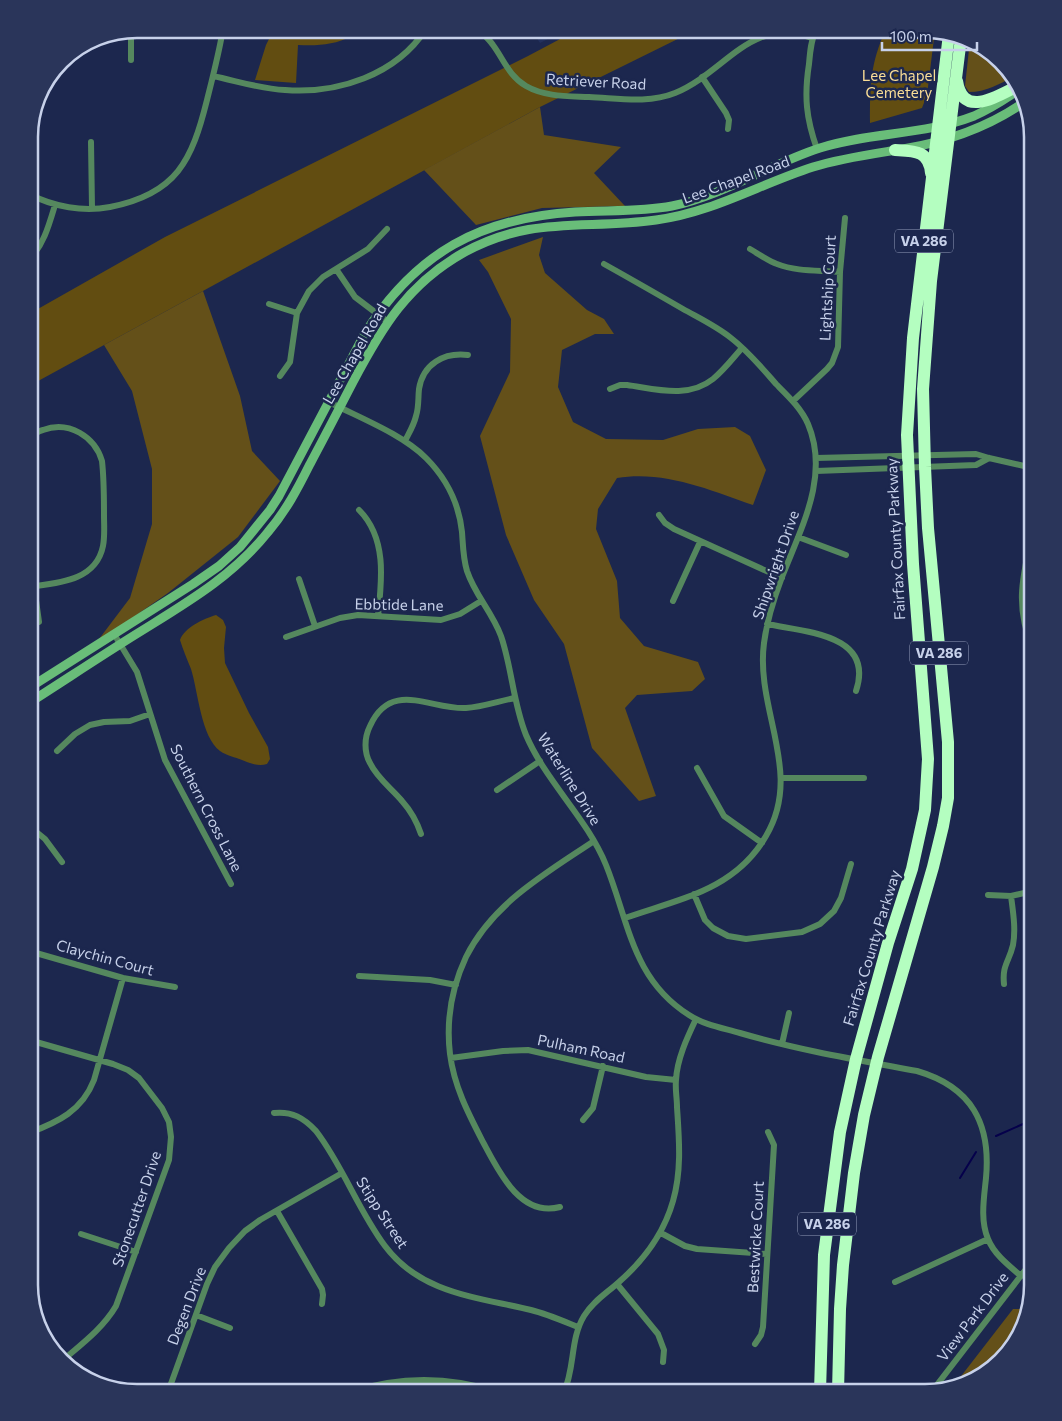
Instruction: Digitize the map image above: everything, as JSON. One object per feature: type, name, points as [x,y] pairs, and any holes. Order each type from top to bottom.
[{"type":"highway","name":"Fairfax County Parkway","points":[[838,1384],[840,1309],[847,1220],[862,1125],[877,1063],[934,867],[948,798],[948,742],[924,460],[923,389],[943,139],[949,40]]},
{"type":"highway","name":"Fairfax County Parkway","points":[[944,124],[956,79],[960,44]]},
{"type":"highway","points":[[956,79],[961,95],[972,102],[986,101],[1013,90]]},
{"type":"highway","name":"Fairfax County Parkway","points":[[820,1384],[822,1281],[826,1228],[840,1132],[856,1058],[888,943],[912,869],[925,810],[928,759],[907,461],[913,338],[932,179],[943,139]]},
{"type":"highway","points":[[895,150],[912,150],[923,155],[930,163],[932,179]]},
{"type":"main road","name":"Lee Chapel Road","points":[[38,682],[194,584],[219,566],[240,547],[260,524],[279,496],[365,333],[377,315],[396,291],[422,267],[456,243],[489,227],[521,218],[551,214],[631,211],[674,206],[817,149],[854,140],[944,124],[975,115],[994,106],[1013,92]]},
{"type":"main road","name":"Lee Chapel Road","points":[[38,697],[214,585],[254,549],[288,505],[374,344],[388,322],[409,296],[437,271],[461,254],[488,241],[516,231],[577,224],[655,221],[686,214],[708,208],[817,166],[943,139],[999,118],[1019,105]]},
{"type":"main road","points":[[631,211],[632,223]]},
{"type":"street","points":[[131,38],[131,60]]},
{"type":"street","points":[[38,198],[55,205],[92,208],[117,205],[145,197],[159,189],[176,175],[189,155],[196,139],[221,38]]},
{"type":"street","points":[[213,76],[260,87],[284,90],[309,91],[334,88],[360,80],[391,64],[409,49],[418,38]]},
{"type":"street","name":"Retriever Road","points":[[486,38],[513,76],[527,87],[542,93],[647,99],[674,93],[702,77],[760,38]]},
{"type":"street","points":[[812,38],[806,104],[811,133],[817,149]]},
{"type":"street","points":[[702,77],[725,111],[728,129]]},
{"type":"street","points":[[91,142],[92,208]]},
{"type":"street","points":[[38,249],[46,235],[55,205]]},
{"type":"street","name":"Lightship Court","points":[[793,401],[827,369],[836,354],[840,340],[840,272],[845,218]]},
{"type":"street","points":[[280,376],[290,362],[297,313],[305,296],[313,286],[368,249],[387,229]]},
{"type":"street","points":[[750,249],[785,267],[840,272]]},
{"type":"street","name":"Shipwright Drive","points":[[604,264],[714,326],[742,348],[793,401],[808,425],[816,458],[812,497],[771,607],[764,647],[764,676],[782,778],[775,817],[762,843],[736,872],[694,894],[624,918]]},
{"type":"street","points":[[336,269],[355,297],[388,322]]},
{"type":"street","points":[[269,304],[297,313]]},
{"type":"street","points":[[610,389],[620,385],[672,392],[694,389],[713,379],[742,348]]},
{"type":"street","points":[[404,441],[416,416],[419,390],[425,373],[434,363],[444,357],[454,353],[468,355]]},
{"type":"street","name":"Waterline Drive","points":[[329,402],[404,441],[420,452],[433,465],[451,492],[460,520],[466,568],[481,601],[493,618],[501,636],[525,732],[540,761],[594,842],[607,867],[639,959],[650,979],[670,1001],[696,1019],[782,1044],[918,1071],[937,1078],[956,1090],[972,1108],[982,1126],[987,1147],[983,1220],[988,1239]]},
{"type":"street","points":[[38,433],[49,428],[75,430],[89,439],[96,447],[101,456],[103,470],[104,541],[97,562],[85,574],[76,578],[38,585]]},
{"type":"street","points":[[816,471],[976,454],[1024,466]]},
{"type":"street","points":[[816,458],[924,460],[976,464],[989,458]]},
{"type":"street","points":[[359,510],[370,523],[381,558],[382,574],[378,616]]},
{"type":"street","points":[[659,515],[669,527],[782,578]]},
{"type":"street","points":[[798,537],[846,555]]},
{"type":"street","points":[[673,601],[700,542]]},
{"type":"street","points":[[1024,570],[1021,606],[1024,621]]},
{"type":"street","points":[[299,579],[315,626]]},
{"type":"street","name":"Ebbtide Lane","points":[[286,637],[315,626],[351,616],[441,620],[460,614],[481,601]]},
{"type":"street","points":[[767,624],[827,636],[843,644],[854,656],[858,664],[860,676],[856,691]]},
{"type":"street","name":"Southern Cross Lane","points":[[114,634],[137,672],[165,760],[231,884]]},
{"type":"street","points":[[421,834],[408,808],[378,775],[370,762],[366,752],[366,740],[372,720],[382,709],[400,700],[416,699],[462,708],[515,698]]},
{"type":"street","points":[[57,751],[75,734],[90,725],[104,722],[130,721],[150,714]]},
{"type":"street","points":[[497,790],[540,761]]},
{"type":"street","points":[[697,768],[724,816],[762,843]]},
{"type":"street","points":[[782,778],[864,778]]},
{"type":"street","points":[[38,833],[45,839],[62,862]]},
{"type":"street","points":[[560,1207],[551,1208],[533,1205],[517,1194],[504,1181],[462,1102],[451,1058],[450,1014],[456,985],[473,945],[497,912],[527,886],[594,842]]},
{"type":"street","points":[[694,894],[702,915],[708,923],[717,931],[728,936],[746,939],[802,932],[820,924],[834,911],[841,898],[851,864]]},
{"type":"street","points":[[988,895],[1011,896],[1024,893]]},
{"type":"street","points":[[1004,984],[1003,970],[1014,939],[1011,896]]},
{"type":"street","name":"Claychin Court","points":[[38,954],[123,978],[175,987]]},
{"type":"street","points":[[359,976],[430,980],[456,985]]},
{"type":"street","points":[[38,1129],[59,1121],[76,1109],[87,1095],[92,1086],[100,1060],[123,978]]},
{"type":"street","points":[[782,1044],[789,1013]]},
{"type":"street","points":[[567,1384],[578,1327],[594,1302],[618,1284],[641,1260],[660,1233],[673,1201],[679,1172],[680,1148],[676,1080],[682,1051],[696,1019]]},
{"type":"street","name":"Stonecutter Drive","points":[[38,1043],[121,1067],[139,1078],[162,1108],[170,1130],[171,1145],[168,1160],[120,1297],[111,1315],[95,1333],[68,1356]]},
{"type":"street","name":"Pulham Road","points":[[451,1058],[503,1051],[528,1050],[646,1076],[676,1080]]},
{"type":"street","points":[[583,1120],[593,1108],[603,1066]]},
{"type":"street","name":"Stipp Street","points":[[274,1112],[294,1114],[311,1125],[321,1137],[385,1246],[401,1264],[419,1277],[449,1291],[534,1310],[578,1327]]},
{"type":"street","name":"Bestwicke Court","points":[[755,1344],[761,1335],[763,1327],[774,1145],[768,1132]]},
{"type":"street","name":"Degen Drive","points":[[171,1384],[210,1276],[225,1252],[245,1231],[342,1173]]},
{"type":"street","points":[[277,1211],[322,1289],[322,1304]]},
{"type":"street","points":[[660,1233],[685,1246],[697,1249],[767,1254]]},
{"type":"street","points":[[81,1234],[136,1252]]},
{"type":"street","points":[[895,1282],[988,1239],[1003,1260],[1021,1276]]},
{"type":"street","name":"View Park Drive","points":[[939,1382],[1024,1272]]},
{"type":"street","points":[[618,1284],[658,1334],[664,1350],[663,1362]]},
{"type":"street","points":[[196,1316],[230,1328]]},
{"type":"street","points":[[381,1384],[422,1380],[449,1381],[461,1384]]},
{"type":"shaded area","points":[[537,38],[550,38],[540,43]]},
{"type":"shaded area","points":[[969,48],[996,66],[1007,80],[998,85],[975,92],[969,92],[965,86]]},
{"type":"shaded area","points":[[540,107],[544,135],[621,147],[594,173],[625,206],[542,208],[476,225],[424,170]]},
{"type":"shaded area","points":[[543,237],[539,255],[545,273],[587,310],[604,319],[614,334],[595,334],[562,350],[558,387],[573,422],[606,439],[663,440],[698,429],[735,427],[750,436],[766,470],[753,505],[686,483],[669,479],[635,476],[617,478],[598,509],[596,529],[617,581],[620,618],[644,646],[698,662],[705,679],[692,691],[637,695],[625,708],[656,796],[639,801],[592,748],[564,644],[534,600],[506,535],[480,436],[510,372],[511,319],[488,272],[479,260]]},
{"type":"shaded area","points":[[203,291],[240,396],[252,451],[280,481],[238,537],[168,593],[96,643],[130,598],[152,524],[152,469],[132,391],[104,345]]},
{"type":"shaded area","points":[[1013,1309],[1021,1309],[1017,1323],[1000,1350],[981,1367],[961,1377]]},
{"type":"green space","points":[[270,38],[347,38],[326,44],[298,45],[296,83],[255,80]]},
{"type":"green space","points":[[562,38],[680,38],[540,107],[38,381],[38,309],[165,237]]},
{"type":"green space","name":"Lee Chapel Cemetery","points":[[883,38],[934,38],[927,95],[922,108],[870,123],[872,75]]},
{"type":"green space","points":[[216,615],[223,620],[226,627],[225,663],[268,747],[270,759],[267,764],[254,764],[223,753],[214,744],[204,725],[191,669],[180,640],[190,627]]},
{"type":"waterway","points":[[996,1136],[1024,1123]]},
{"type":"waterway","points":[[960,1178],[976,1152]]}]
